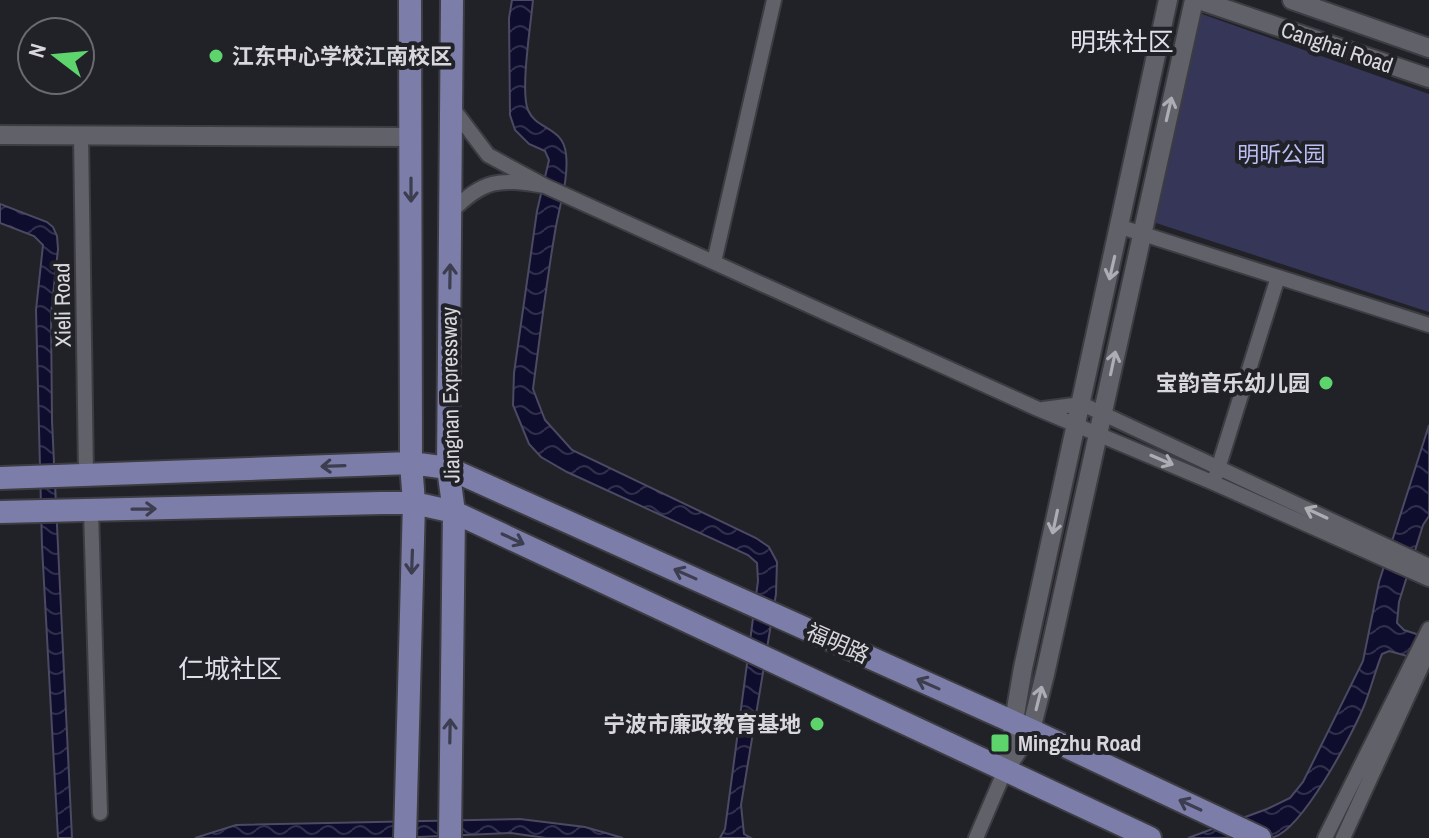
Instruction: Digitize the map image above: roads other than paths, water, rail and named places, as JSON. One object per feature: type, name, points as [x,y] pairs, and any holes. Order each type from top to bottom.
[{"type":"main road","name":"Jiangnan Expressway","points":[[405,838],[414,503],[411,463],[410,0]]},
{"type":"main road","name":"Jiangnan Expressway","points":[[450,838],[454,512],[448,468],[452,0]]},
{"type":"main road","points":[[1022,726],[1077,424],[1168,0]]},
{"type":"main road","points":[[1006,768],[1022,726],[1103,413],[1196,0]]},
{"type":"main road","name":"Canghai Road","points":[[1196,0],[1429,78]]},
{"type":"main road","name":"Canghai Road","points":[[1292,0],[1429,48]]},
{"type":"main road","points":[[5,135],[410,137]]},
{"type":"main road","name":"福明路","points":[[8,478],[411,463],[448,468],[1022,726],[1260,838]]},
{"type":"main road","name":"福明路","points":[[9,512],[414,503],[454,512],[1150,838]]},
{"type":"street","points":[[714,262],[774,0]]},
{"type":"street","points":[[451,106],[488,155],[545,186],[1038,409],[1385,551]]},
{"type":"street","name":"Xieli Road","points":[[75,475],[81,135]]},
{"type":"street","points":[[450,213],[482,186],[513,182],[545,186]]},
{"type":"street","points":[[1121,227],[1429,325]]},
{"type":"street","points":[[1214,483],[1278,277]]},
{"type":"street","points":[[1038,409],[1082,404],[1218,467],[1428,574]]},
{"type":"street","points":[[91,510],[100,813]]},
{"type":"street","points":[[1343,838],[1429,630]]},
{"type":"street","points":[[1325,838],[1411,676],[1429,650]]},
{"type":"street","points":[[976,838],[1006,768]]},
{"type":"water","points":[[512,0],[533,0],[526,101],[532,116],[560,138],[567,164],[533,389],[545,420],[572,450],[756,538],[769,547],[777,562],[776,594],[741,805],[744,834],[751,838],[720,838],[725,829],[758,581],[757,563],[748,555],[567,472],[541,457],[529,444],[513,405],[514,373],[537,211],[549,160],[545,151],[529,144],[515,130],[510,115],[509,18]]},
{"type":"water","points":[[0,204],[47,222],[57,236],[51,314],[52,421],[72,838],[58,838],[42,546],[36,310],[43,245],[34,236],[0,223]]},
{"type":"water","points":[[1429,425],[1429,516],[1423,525],[1399,602],[1397,623],[1404,630],[1429,638],[1429,662],[1389,651],[1382,654],[1364,706],[1338,758],[1299,817],[1286,830],[1274,837],[1188,838],[1290,798],[1303,782],[1363,661],[1379,582]]},
{"type":"water","points":[[520,819],[585,827],[623,838],[546,838],[511,833],[396,838],[195,838],[236,825]]},
{"type":"place","name":"江东中心学校江南校区","points":[[216,56]]},
{"type":"place","name":"宝韵音乐幼儿园","points":[[1326,383]]},
{"type":"place","name":"宁波市廉政教育基地","points":[[817,724]]},
{"type":"place","name":"Mingzhu Road","points":[[1000,743]]},
{"type":"district","name":"明珠社区","points":[[1122,41]]},
{"type":"district","name":"仁城社区","points":[[230,668]]},
{"type":"park label","name":"明昕公园","points":[[1281,154]]}]
